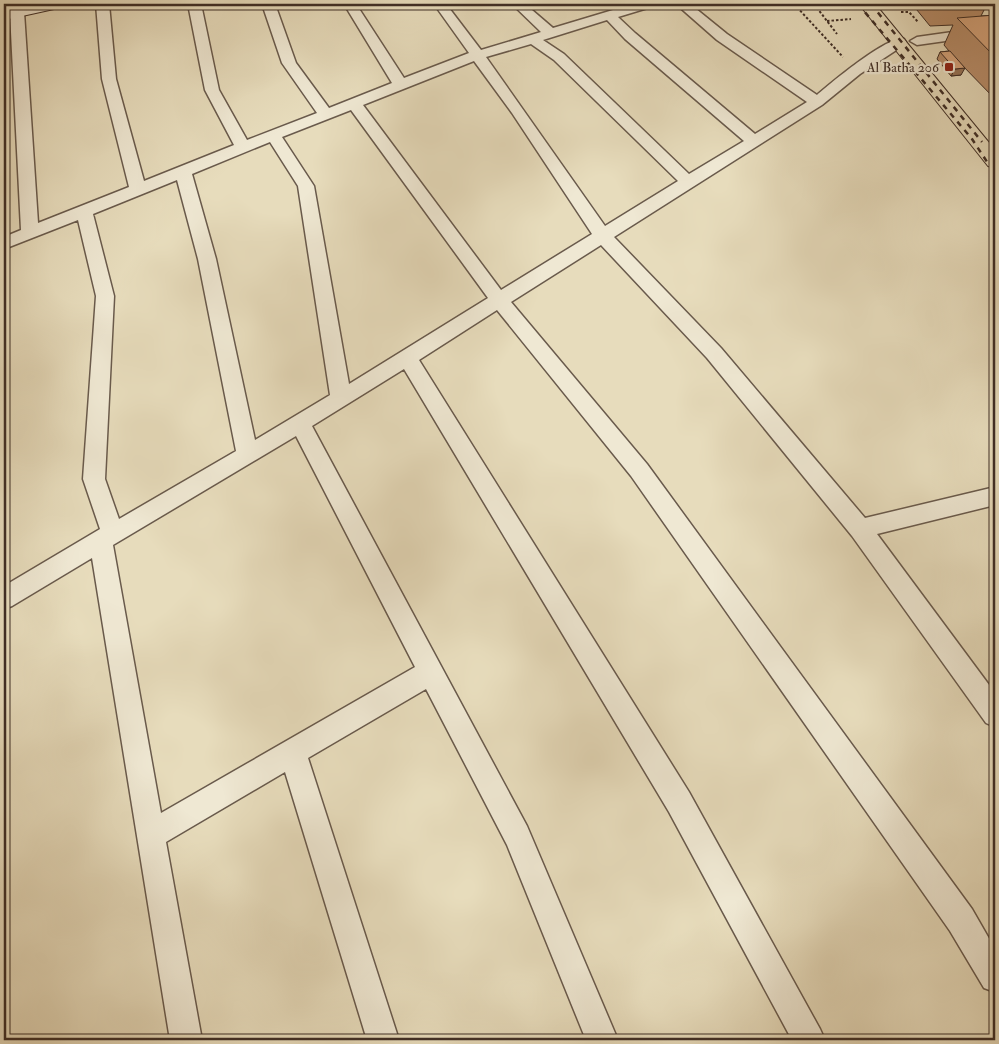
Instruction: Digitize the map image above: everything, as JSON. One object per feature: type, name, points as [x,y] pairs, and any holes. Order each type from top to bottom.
[{"type":"main road","points":[[866,4],[913,36],[926,78],[995,162]]},
{"type":"main road","points":[[886,4],[989,128]]},
{"type":"street","points":[[30,232],[20,10],[57,4]]},
{"type":"street","points":[[102,4],[109,79],[138,190]]},
{"type":"street","points":[[194,4],[212,90],[243,148]]},
{"type":"street","points":[[268,4],[289,63],[326,115]]},
{"type":"street","points":[[350,4],[401,85]]},
{"type":"street","points":[[440,4],[518,111],[602,235],[714,353],[860,529],[995,714]]},
{"type":"street","points":[[518,4],[550,33]]},
{"type":"street","points":[[682,4],[722,37],[818,102]]},
{"type":"street","points":[[4,243],[354,103],[477,56],[637,5]]},
{"type":"street","points":[[609,15],[630,36],[754,141]]},
{"type":"street","points":[[4,598],[341,398],[818,102],[855,71],[913,36],[995,30]]},
{"type":"street","points":[[533,39],[559,57],[688,182]]},
{"type":"street","points":[[354,103],[499,300],[639,470],[961,920],[995,977]]},
{"type":"street","points":[[274,135],[306,186],[341,398]]},
{"type":"street","points":[[183,172],[207,259],[248,454]]},
{"type":"street","points":[[84,211],[105,296],[94,479],[107,537],[151,835],[186,1040]]},
{"type":"street","points":[[407,357],[679,802],[809,1040]]},
{"type":"street","points":[[300,423],[517,836],[602,1040]]},
{"type":"street","points":[[860,529],[995,496]]},
{"type":"street","points":[[151,835],[431,672]]},
{"type":"street","points":[[293,753],[383,1040]]},
{"type":"path","points":[[794,4],[855,71]]},
{"type":"path","points":[[814,4],[837,34]]},
{"type":"path","points":[[909,12],[913,36]]},
{"type":"path","points":[[827,21],[854,18]]},
{"type":"building","points":[[938,4],[970,4],[939,5]]},
{"type":"building","points":[[995,15],[995,57],[957,18]]},
{"type":"building","points":[[950,51],[965,68],[955,69],[940,52]]},
{"type":"railway","points":[[858,4],[972,139],[995,174]]},
{"type":"railway","points":[[871,4],[982,142]]},
{"type":"place","name":"Al Batha 206","points":[[949,67]]}]
